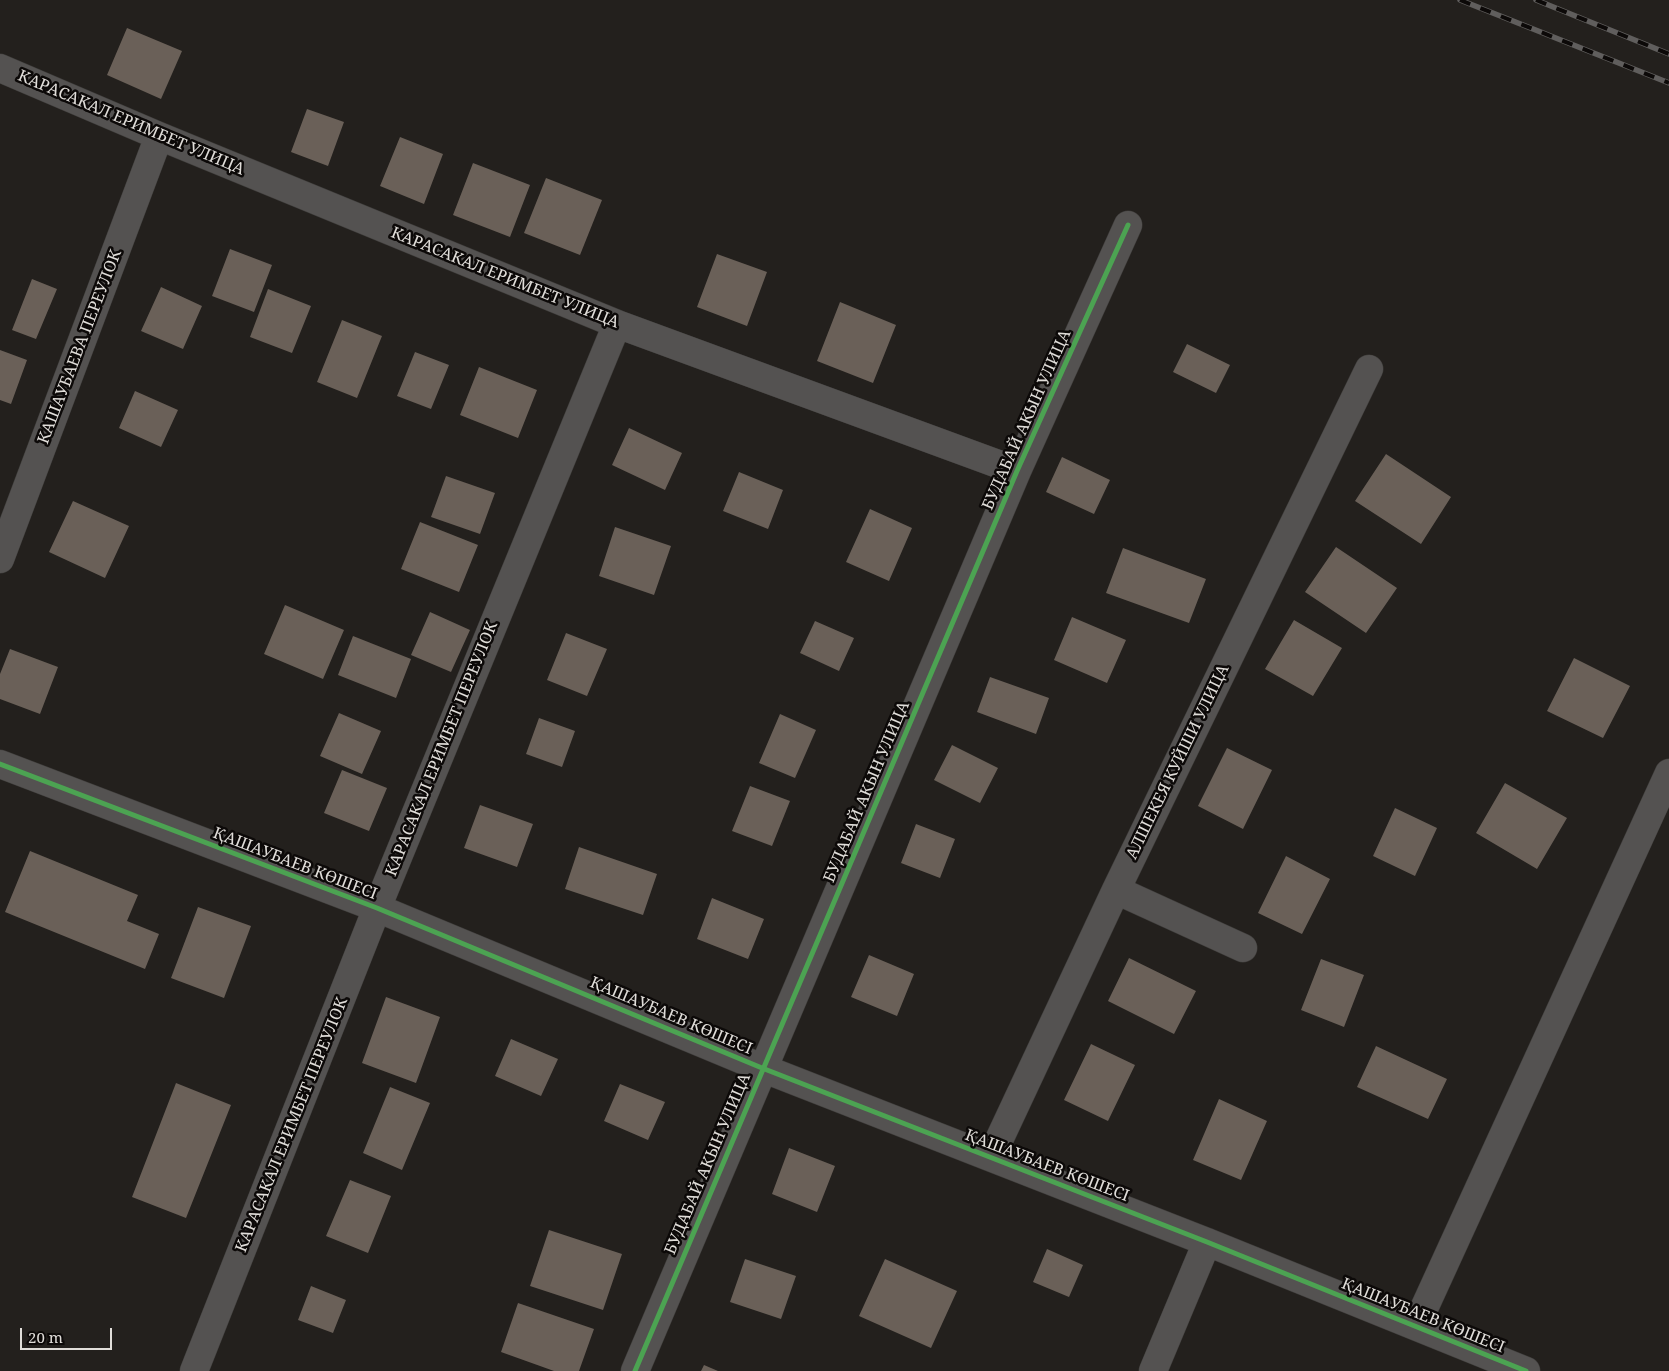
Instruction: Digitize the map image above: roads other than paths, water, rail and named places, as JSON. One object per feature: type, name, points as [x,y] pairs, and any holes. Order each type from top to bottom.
[{"type":"street","name":"КАРАСАКАЛ ЕРИМБЕТ УЛИЦА","points":[[0,68],[159,136],[617,324],[1017,471]]},
{"type":"street","name":"КАШАУБАЕВА ПЕРЕУЛОК","points":[[0,559],[159,136]]},
{"type":"street","name":"БУДАБАЙ АКЫН УЛИЦА","points":[[635,1371],[1017,471],[1128,225]]},
{"type":"street","name":"КАРАСАКАЛ ЕРИМБЕТ ПЕРЕУЛОК","points":[[194,1371],[377,908],[617,324]]},
{"type":"street","name":"АЛШЕКЕЯ КУЙШИ УЛИЦА","points":[[991,1157],[1116,890],[1369,369]]},
{"type":"street","name":"ҚАШАУБАЕВ КӨШЕСІ","points":[[0,764],[377,908],[762,1068],[1207,1242],[1526,1371]]},
{"type":"street","points":[[1416,1326],[1669,773]]},
{"type":"street","points":[[1116,890],[1244,948]]},
{"type":"street","points":[[1153,1371],[1207,1242]]},
{"type":"railway","points":[[1460,0],[1669,83]]},
{"type":"railway","points":[[1536,0],[1669,54]]}]
